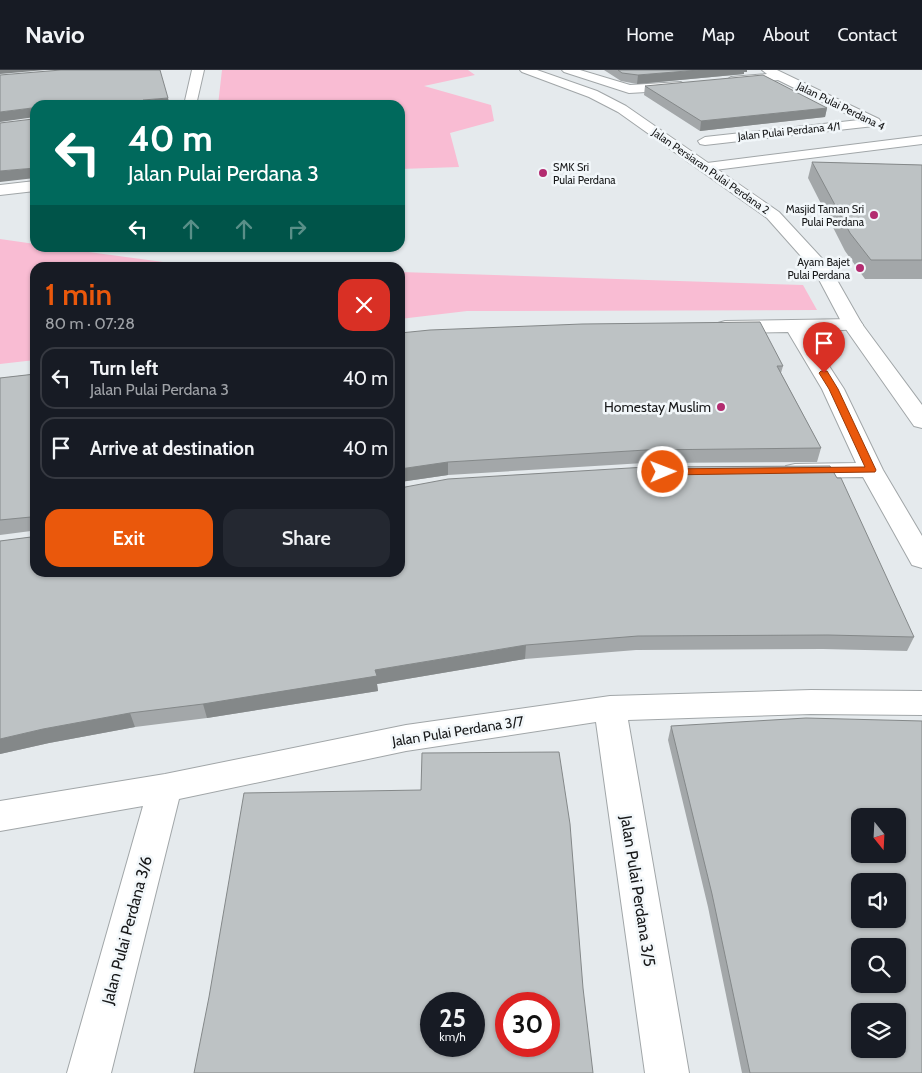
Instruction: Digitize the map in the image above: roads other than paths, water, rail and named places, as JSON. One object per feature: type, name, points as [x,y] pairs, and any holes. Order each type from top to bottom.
[{"type":"street","points":[[191,100],[198,70]]},
{"type":"street","name":"Jalan Persiaran Pulai Perdana 2","points":[[526,70],[593,94],[622,109],[774,215],[823,270],[853,325],[921,419]]},
{"type":"street","points":[[568,70],[620,88],[637,90],[694,84]]},
{"type":"street","points":[[722,82],[773,73]]},
{"type":"street","name":"Jalan Pulai Perdana 4","points":[[773,73],[873,122],[918,141]]},
{"type":"street","name":"Jalan Pulai Perdana 4/1","points":[[705,141],[873,122]]},
{"type":"street","points":[[706,167],[918,141]]},
{"type":"street","points":[[0,190],[30,187]]},
{"type":"street","points":[[707,327],[853,325]]},
{"type":"street","points":[[794,326],[833,389],[871,470],[922,559]]},
{"type":"street","points":[[772,471],[871,470]]},
{"type":"street","name":"Jalan Pulai Perdana 3/7","points":[[0,816],[165,788],[406,738],[610,708],[811,702],[922,703]]},
{"type":"street","name":"Jalan Pulai Perdana 3/5","points":[[610,708],[667,1073]]},
{"type":"street","name":"Jalan Pulai Perdana 3/6","points":[[90,1073],[165,788]]},
{"type":"place","name":"SMK Sri Pulai Perdana","points":[[543,173]]},
{"type":"place","name":"Masjid Taman Sri Pulai Perdana","points":[[874,215]]},
{"type":"place","name":"Ayam Bajet Pulai Perdana","points":[[860,268]]},
{"type":"place","name":"Homestay Muslim","points":[[721,407]]}]
